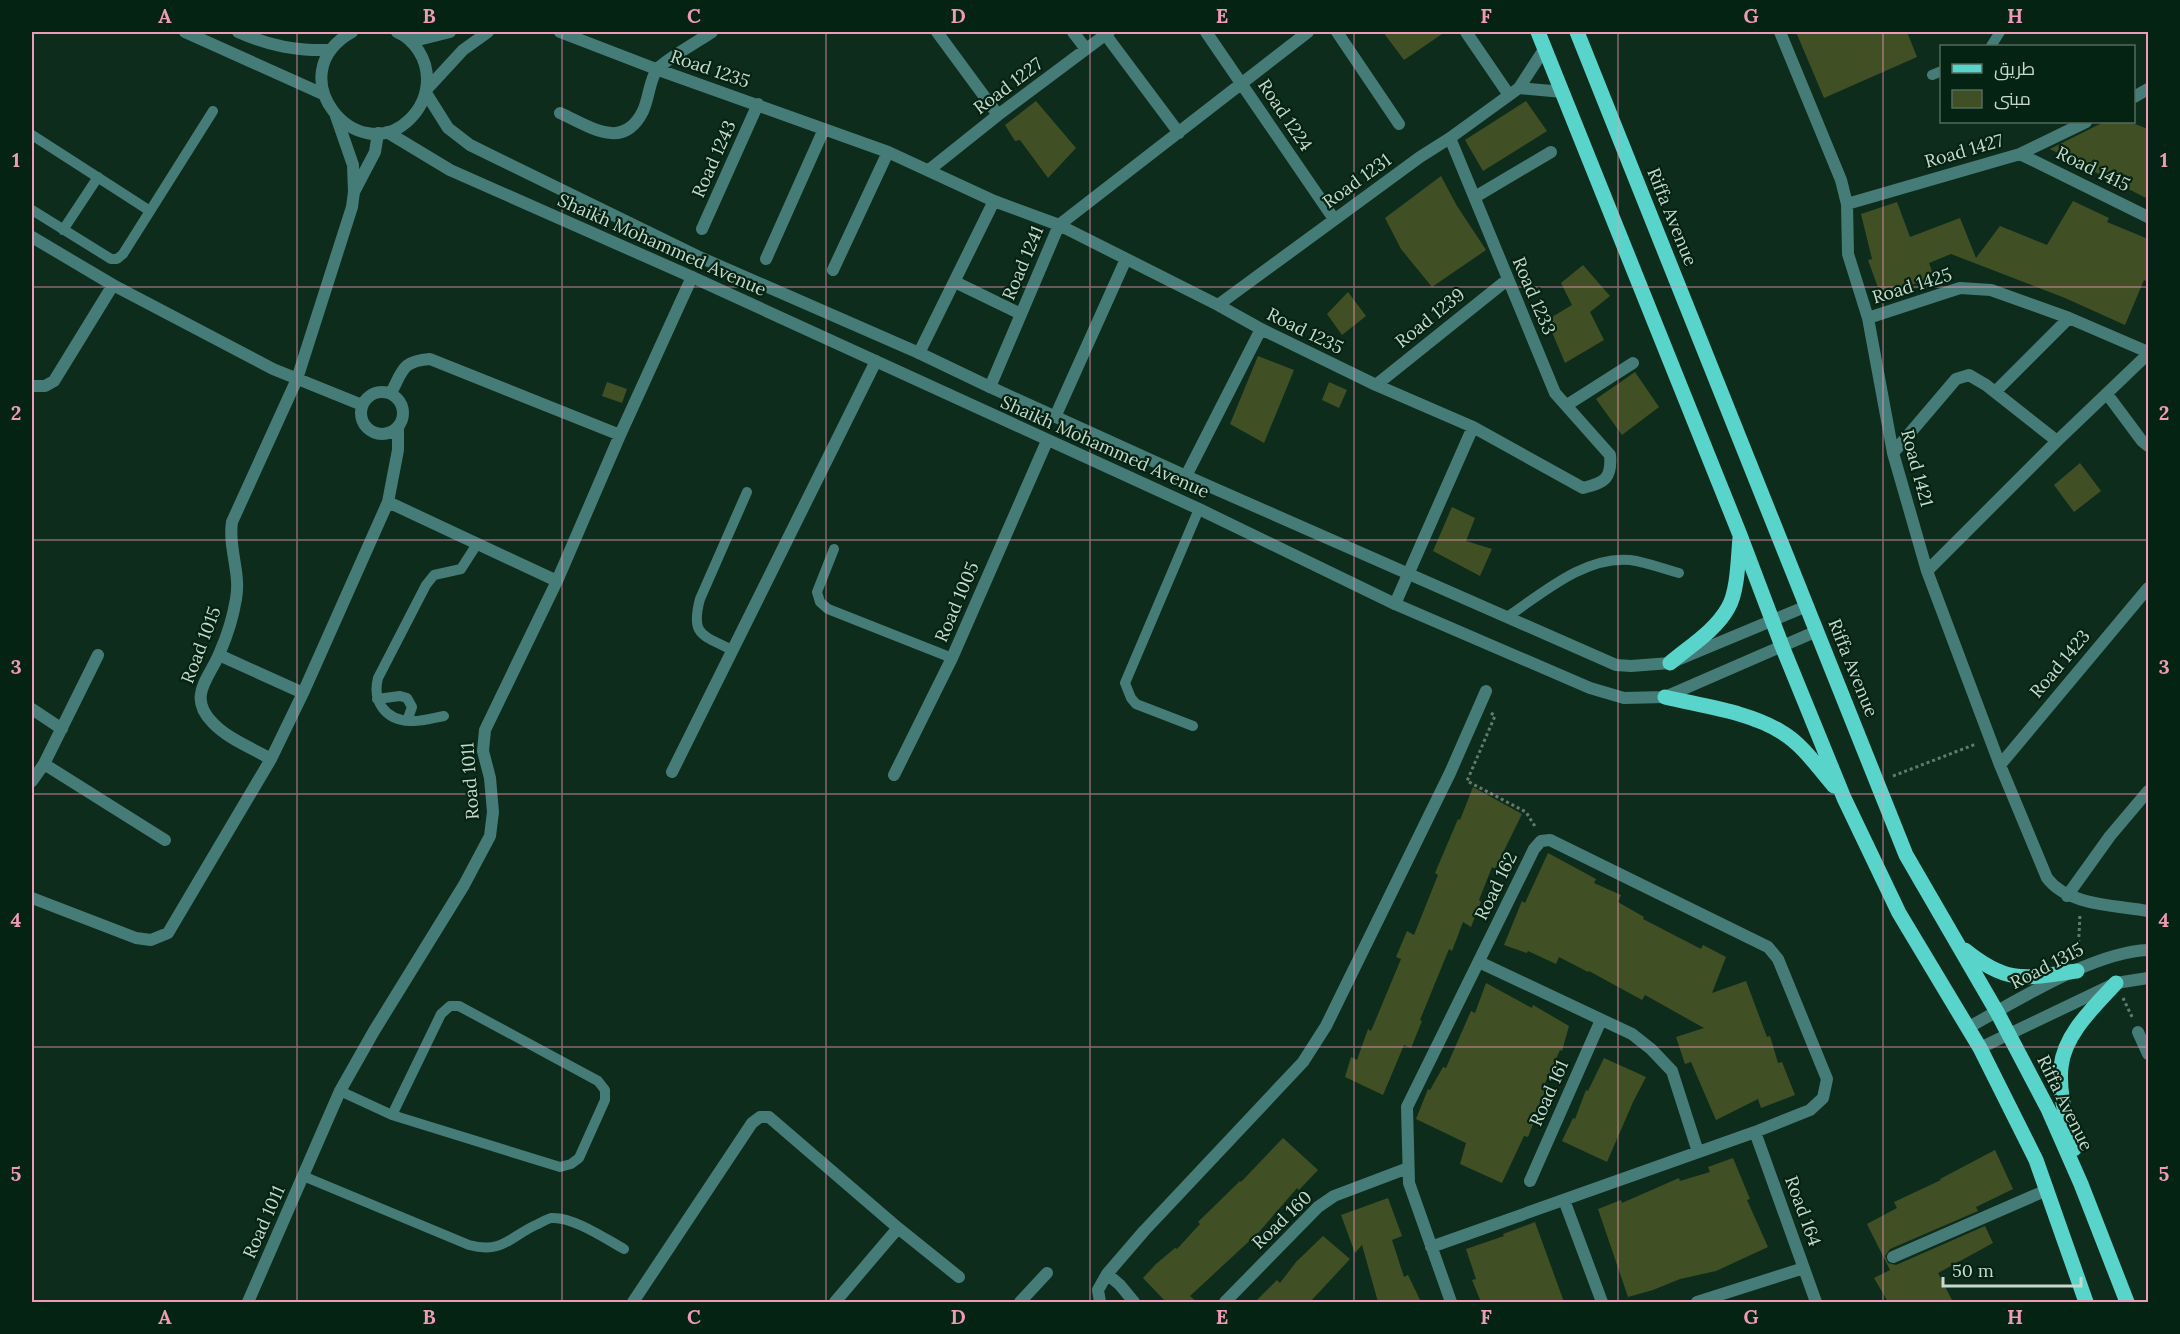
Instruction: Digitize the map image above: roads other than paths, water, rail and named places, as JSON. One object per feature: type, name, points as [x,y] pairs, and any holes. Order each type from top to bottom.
[{"type":"main road","points":[[1538,32],[1844,798],[1899,913],[1980,1048],[2036,1160],[2086,1302]]},
{"type":"main road","name":"Riffa Avenue","points":[[1577,32],[1906,855],[1997,1011],[2048,1108],[2081,1184],[2127,1302]]},
{"type":"main road","points":[[1670,663],[1712,629],[1729,607],[1737,570],[1740,535]]},
{"type":"main road","points":[[1665,697],[1729,712],[1767,724],[1804,750],[1844,798]]},
{"type":"main road","points":[[1956,942],[1984,966],[2004,974],[2024,977],[2077,971]]},
{"type":"main road","points":[[2081,1184],[2062,1097],[2061,1066],[2067,1047],[2078,1028],[2116,983]]},
{"type":"street","points":[[185,32],[323,94]]},
{"type":"street","points":[[238,32],[292,49],[330,50]]},
{"type":"street","points":[[323,94],[321,79],[330,50],[340,35],[352,32]]},
{"type":"street","points":[[397,32],[409,39],[421,53],[427,71],[427,91]]},
{"type":"street","points":[[409,39],[422,39],[450,32]]},
{"type":"street","points":[[382,132],[404,124],[418,111],[427,91],[463,50],[488,32]]},
{"type":"street","name":"Road 1235","points":[[560,32],[888,152],[994,201],[1059,225],[1261,329],[1376,385],[1473,427],[1583,488],[1600,484]]},
{"type":"street","name":"Road 1235","points":[[572,32],[585,40]]},
{"type":"street","points":[[560,113],[606,134],[626,131],[642,111],[656,69],[712,32]]},
{"type":"street","points":[[937,32],[998,115]]},
{"type":"street","points":[[1073,32],[1086,49]]},
{"type":"street","name":"Road 1224","points":[[1206,32],[1334,219]]},
{"type":"street","points":[[1336,32],[1399,124]]},
{"type":"street","points":[[1466,32],[1514,92],[1563,92]]},
{"type":"street","name":"Road 1421","points":[[1780,32],[1841,180],[1847,204],[1848,254],[1868,318],[1893,453],[1927,571],[2000,765],[2047,878],[2059,892],[2067,896],[2148,911]]},
{"type":"street","points":[[1107,33],[1179,133]]},
{"type":"street","name":"Road 1227","points":[[929,170],[1107,33]]},
{"type":"street","name":"Road 1241","points":[[990,387],[1059,225],[1242,84],[1303,33]]},
{"type":"street","name":"Road 1231","points":[[1218,305],[1420,157],[1514,92],[1545,48]]},
{"type":"street","name":"Shaikh Mohammed Avenue","points":[[427,91],[448,128],[470,145],[698,256],[919,353],[1186,476],[1616,665],[1670,663],[1808,606]]},
{"type":"street","name":"Road 1015","points":[[272,759],[225,733],[212,722],[203,709],[200,696],[203,682],[219,655],[237,599],[238,580],[230,535],[232,522],[297,379],[352,207],[353,165],[336,116],[328,106],[323,94]]},
{"type":"street","name":"Road 1243","points":[[702,229],[758,104]]},
{"type":"street","name":"Shaikh Mohammed Avenue","points":[[336,116],[355,129],[382,132],[450,170],[692,277],[1200,509],[1395,604],[1590,688],[1624,698],[1665,697],[1817,631]]},
{"type":"street","name":"Road 1427","points":[[1847,204],[2020,153],[2084,123]]},
{"type":"street","points":[[766,259],[824,129]]},
{"type":"street","name":"Road 1015","points":[[354,192],[375,152],[382,132]]},
{"type":"street","name":"Road 1233","points":[[1450,138],[1555,393],[1610,454],[1611,466],[1608,475],[1600,484]]},
{"type":"street","points":[[833,270],[888,152]]},
{"type":"street","points":[[1475,197],[1551,152]]},
{"type":"street","name":"Road 1415","points":[[2020,153],[2148,217]]},
{"type":"street","points":[[919,353],[994,201]]},
{"type":"street","points":[[32,237],[113,285],[273,369],[362,405]]},
{"type":"street","points":[[1055,417],[1126,259]]},
{"type":"street","name":"Road 1011","points":[[248,1302],[340,1090],[459,895],[490,836],[493,812],[490,778],[483,751],[485,730],[557,581],[692,277]]},
{"type":"street","name":"Road 1239","points":[[1376,385],[1507,280]]},
{"type":"street","points":[[956,282],[1022,314]]},
{"type":"street","points":[[32,386],[36,388],[45,386],[54,381],[113,285]]},
{"type":"street","name":"Road 1425","points":[[1868,318],[1960,288],[1991,290],[2068,318],[2148,353],[1927,571]]},
{"type":"street","points":[[1995,392],[2068,318]]},
{"type":"street","points":[[1186,476],[1261,329]]},
{"type":"street","points":[[391,393],[404,368],[414,360],[430,358],[620,435]]},
{"type":"street","points":[[672,772],[876,361]]},
{"type":"street","points":[[1566,405],[1633,363]]},
{"type":"street","points":[[1893,453],[1956,379],[1969,375],[1986,385],[2057,441]]},
{"type":"street","points":[[382,391],[391,393],[399,399],[403,408],[403,418],[398,427],[390,433],[380,434],[371,431],[363,424],[360,415],[366,397],[382,391]]},
{"type":"street","points":[[2107,394],[2148,446]]},
{"type":"street","points":[[32,898],[136,938],[151,940],[168,933],[272,759],[303,693],[388,502],[398,450],[398,427]]},
{"type":"street","points":[[1395,604],[1473,427]]},
{"type":"street","name":"Road 1005","points":[[894,775],[952,658],[1047,441]]},
{"type":"street","points":[[388,502],[557,581]]},
{"type":"street","name":"Road 1423","points":[[2000,765],[2148,588]]},
{"type":"street","points":[[32,781],[44,764],[98,655]]},
{"type":"street","points":[[219,655],[303,693]]},
{"type":"street","points":[[1100,1302],[1098,1290],[1107,1274],[1144,1231],[1303,1062],[1326,1026],[1450,773],[1486,691]]},
{"type":"street","points":[[32,709],[62,729]]},
{"type":"street","points":[[44,764],[165,840]]},
{"type":"street","points":[[2067,896],[2110,836],[2148,791]]},
{"type":"street","name":"Road 162","points":[[1451,1302],[1408,1183],[1407,1107],[1534,849],[1542,841],[1550,840],[1768,947],[1778,959],[1827,1079],[1823,1098],[1810,1110],[1755,1132]]},
{"type":"street","name":"Road 1315","points":[[1967,1028],[2106,957],[2148,950]]},
{"type":"street","points":[[1479,962],[1632,1034],[1651,1048],[1672,1071],[1698,1152]]},
{"type":"street","points":[[1980,1048],[2116,983],[2148,978]]},
{"type":"street","name":"Road 161","points":[[1530,1181],[1601,1020]]},
{"type":"street","points":[[2138,1032],[2148,1054]]},
{"type":"street","points":[[633,1302],[752,1123],[759,1117],[769,1117],[898,1228],[959,1277]]},
{"type":"street","points":[[1431,1247],[1755,1132]]},
{"type":"street","name":"Road 164","points":[[1755,1132],[1816,1302]]},
{"type":"street","name":"Road 160","points":[[1225,1302],[1318,1207],[1334,1196],[1408,1168]]},
{"type":"street","points":[[1893,1257],[2047,1190]]},
{"type":"street","points":[[1564,1200],[1602,1302]]},
{"type":"street","points":[[835,1302],[898,1228]]},
{"type":"street","points":[[1697,1302],[1804,1268]]},
{"type":"street","points":[[1020,1302],[1047,1273]]},
{"type":"street","points":[[1107,1274],[1134,1302]]},
{"type":"lane","points":[[1992,45],[2000,32]]},
{"type":"lane","points":[[32,210],[111,259],[117,259],[123,254],[213,111]]},
{"type":"lane","points":[[32,135],[150,211]]},
{"type":"lane","points":[[63,230],[98,177]]},
{"type":"lane","points":[[732,650],[701,634],[696,623],[696,613],[747,492]]},
{"type":"lane","points":[[1193,726],[1136,704],[1125,682],[1200,509]]},
{"type":"lane","points":[[444,716],[406,721],[390,715],[382,708],[375,690],[378,678],[426,585],[434,575],[461,568],[477,544]]},
{"type":"lane","points":[[834,549],[817,592],[820,602],[828,609],[952,658]]},
{"type":"lane","points":[[1507,617],[1569,576],[1607,561],[1630,560],[1679,573]]},
{"type":"lane","points":[[377,699],[400,696],[407,698],[412,707],[406,721]]},
{"type":"lane","points":[[340,1090],[392,1115],[560,1167],[572,1164],[579,1158],[605,1100],[605,1090],[598,1081],[578,1070],[459,1006],[450,1006],[441,1014],[392,1115]]},
{"type":"lane","points":[[303,1176],[470,1245],[485,1249],[501,1245],[534,1225],[551,1218],[582,1227],[624,1249]]}]
